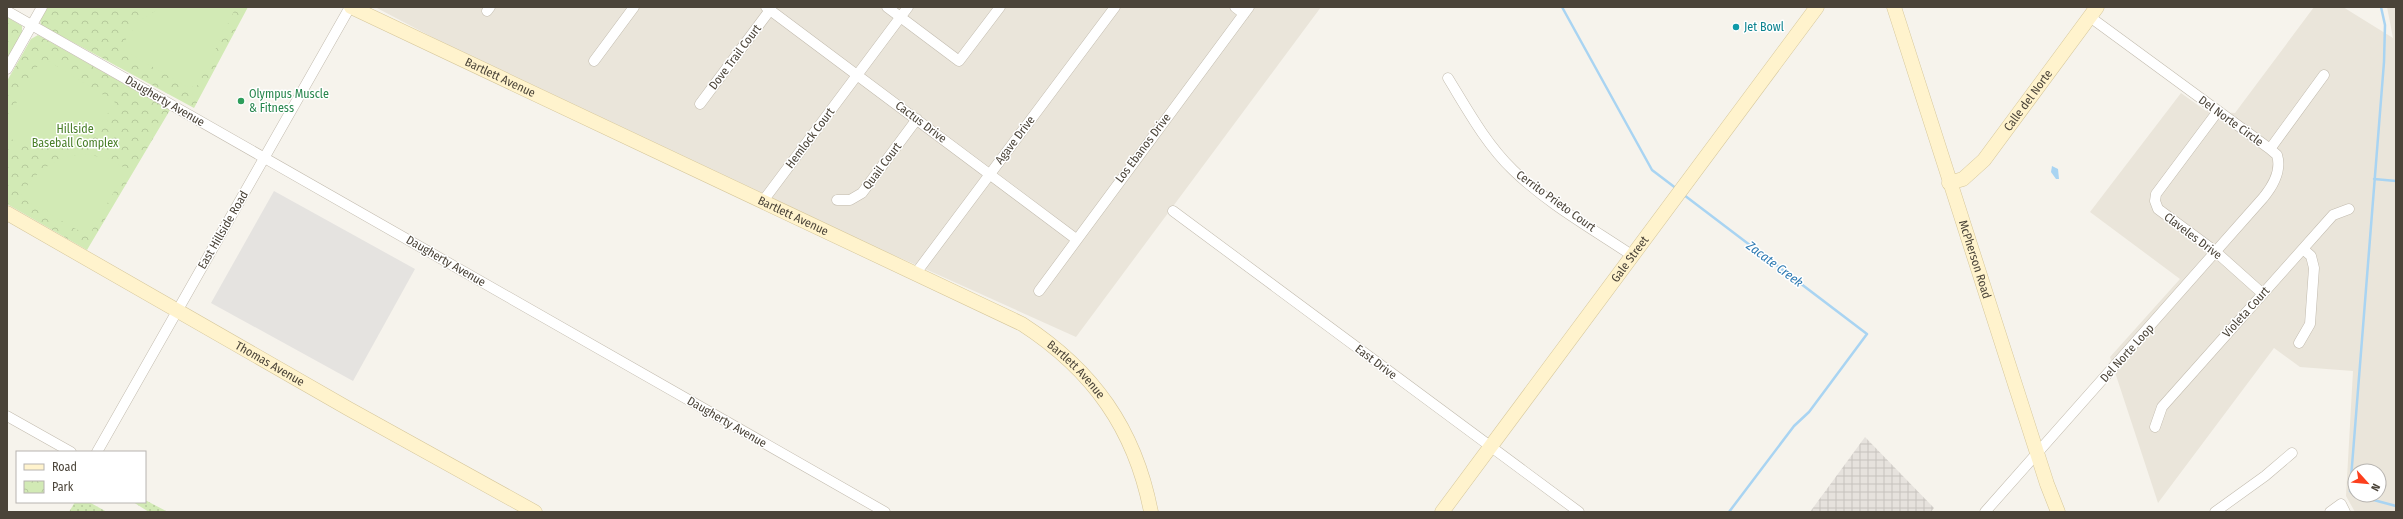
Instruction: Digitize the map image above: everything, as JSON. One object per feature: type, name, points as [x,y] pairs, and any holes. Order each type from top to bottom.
[{"type":"main road","name":"Bartlett Avenue","points":[[350,7],[1022,324],[1062,353],[1082,372],[1109,405],[1131,445],[1147,492],[1151,512]]},
{"type":"main road","name":"Gale Street","points":[[1442,512],[1818,7]]},
{"type":"main road","name":"McPherson Road","points":[[1894,7],[1949,183],[2037,454],[2058,512]]},
{"type":"main road","name":"Calle del Norte","points":[[1949,183],[1963,179],[1984,160],[2093,12]]},
{"type":"main road","name":"Thomas Avenue","points":[[7,213],[535,512]]},
{"type":"street","points":[[7,69],[42,7]]},
{"type":"street","name":"East Hillside Road","points":[[98,451],[350,7]]},
{"type":"street","points":[[594,61],[634,7]]},
{"type":"street","points":[[887,7],[959,62],[1000,7]]},
{"type":"street","name":"Hemlock Court","points":[[763,201],[908,7]]},
{"type":"street","name":"Agave Drive","points":[[916,273],[1115,7]]},
{"type":"street","points":[[1235,7],[1246,10]]},
{"type":"street","name":"Cactus Drive","points":[[768,9],[1076,239]]},
{"type":"street","name":"Dove Trail Court","points":[[700,104],[768,9]]},
{"type":"street","name":"Los Ebanos Drive","points":[[1039,291],[1246,10]]},
{"type":"street","name":"Daugherty Avenue","points":[[7,11],[885,512]]},
{"type":"street","name":"Del Norte Circle","points":[[2093,12],[2218,111],[2277,155],[2279,162],[2276,180],[2270,190],[2216,252]]},
{"type":"street","points":[[2270,149],[2324,75]]},
{"type":"street","name":"Cerrito Prieto Court","points":[[1448,78],[1484,136],[1513,170],[1539,192],[1633,256]]},
{"type":"street","name":"Claveles Drive","points":[[2218,111],[2156,194],[2155,201],[2158,209],[2216,252],[2263,294]]},
{"type":"street","name":"Quail Court","points":[[838,200],[850,200],[862,193],[917,119]]},
{"type":"street","name":"Violeta Court","points":[[2155,427],[2162,407],[2333,215],[2349,209]]},
{"type":"street","name":"East Drive","points":[[1173,211],[1579,512]]},
{"type":"street","points":[[2299,342],[2310,324],[2314,268],[2311,256],[2303,249]]},
{"type":"street","name":"Del Norte Loop","points":[[1985,512],[2216,252]]},
{"type":"street","points":[[7,416],[69,451]]},
{"type":"street","points":[[2215,512],[2265,476],[2292,453]]},
{"type":"street","points":[[2330,512],[2341,504],[2345,512]]},
{"type":"shaded area","points":[[375,7],[1321,7],[1076,337],[912,263],[758,198],[567,108]]},
{"type":"shaded area","points":[[2314,7],[2343,7],[2393,38],[2387,7],[2396,7],[2396,512],[2355,512],[2350,503],[2387,503],[2387,463],[2348,463],[2353,371],[2300,367],[2274,348],[2158,503],[2110,357],[2180,279],[2090,212],[2181,93],[2206,111],[2235,113]]},
{"type":"shaded area","points":[[274,191],[415,269],[353,381],[211,303]]},
{"type":"shaded area","points":[[1865,437],[1934,508],[1931,512],[1810,512]]},
{"type":"green space","points":[[47,7],[248,7],[194,108],[41,25],[40,19]]},
{"type":"green space","points":[[161,7],[236,7],[198,85],[189,88],[120,48],[138,22]]},
{"type":"green space","points":[[7,17],[22,26],[22,34],[7,61]]},
{"type":"green space","name":"Hillside Baseball Complex","points":[[38,35],[170,110],[87,250],[7,204],[7,81],[31,39]]},
{"type":"green space","points":[[47,60],[115,102],[106,116],[95,127],[68,143],[53,146],[38,146],[22,143],[7,137],[7,119],[40,62]]},
{"type":"green space","points":[[83,154],[107,158],[127,169],[91,232],[83,233],[20,197],[38,173],[46,167],[63,158]]},
{"type":"green space","points":[[146,501],[168,512],[149,512],[135,503],[146,503]]},
{"type":"green space","points":[[74,503],[91,503],[107,512],[69,512]]},
{"type":"water","points":[[2052,166],[2058,169],[2059,179],[2056,179],[2051,172]]},
{"type":"waterway","name":"Zacate Creek","points":[[1562,7],[1652,170],[1677,189]]},
{"type":"waterway","points":[[2352,463],[2384,62],[2385,25],[2381,7]]},
{"type":"waterway","points":[[2374,179],[2396,181]]},
{"type":"waterway","name":"Zacate Creek","points":[[1684,195],[1867,334],[1809,412],[1794,426],[1729,512]]},
{"type":"waterway","points":[[2385,503],[2396,506]]},
{"type":"place","name":"Jet Bowl","points":[[1736,27]]},
{"type":"place","name":"Olympus Muscle & Fitness","points":[[241,101]]}]
